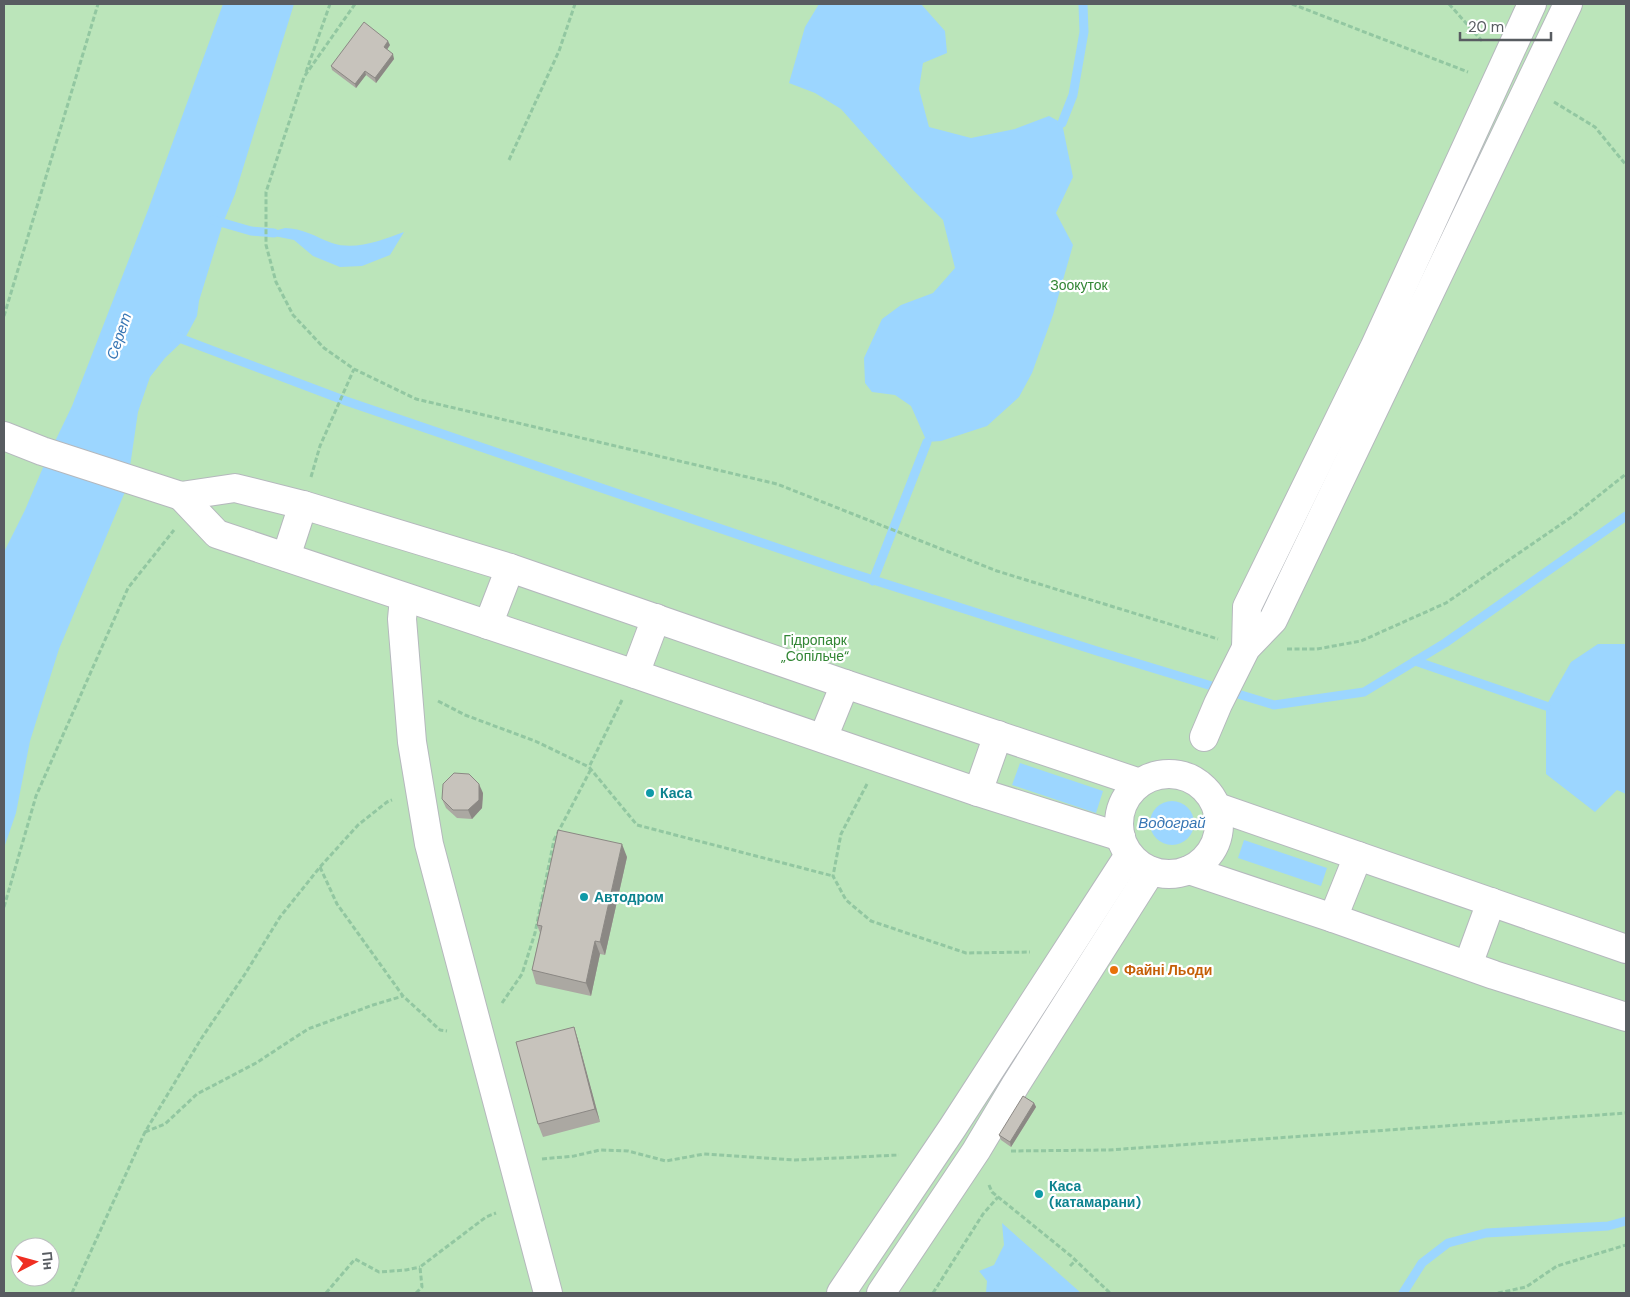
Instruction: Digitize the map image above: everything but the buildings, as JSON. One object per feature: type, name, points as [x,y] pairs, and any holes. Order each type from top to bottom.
[{"type":"street","points":[[1386,353],[1502,71],[1532,4]]},
{"type":"street","points":[[1187,777],[1218,704],[1246,648],[1247,607],[1386,353],[1528,86],[1568,4]]},
{"type":"street","points":[[1502,71],[1528,86]]},
{"type":"street","points":[[4,436],[42,452],[181,496],[235,488],[303,505],[510,568],[845,684],[1140,783]]},
{"type":"street","points":[[181,496],[216,534],[823,738],[1125,846]]},
{"type":"street","points":[[286,557],[303,505]]},
{"type":"street","points":[[488,625],[510,568]]},
{"type":"street","points":[[404,598],[402,619],[412,742],[428,844],[548,1293]]},
{"type":"street","points":[[635,674],[656,618]]},
{"type":"street","points":[[823,738],[845,684]]},
{"type":"street","points":[[978,792],[998,735]]},
{"type":"street","points":[[1170,773],[1187,777],[1206,789],[1214,800],[1219,814],[1220,830],[1216,844],[1208,857],[1190,870],[1174,874],[1162,874],[1151,871],[1139,864],[1125,846],[1119,830],[1120,814],[1125,800],[1133,788],[1146,779],[1170,773]]},
{"type":"street","points":[[1217,807],[1626,949]]},
{"type":"street","points":[[841,1293],[935,1154],[1067,952],[1125,846]]},
{"type":"street","points":[[1334,918],[1358,856]]},
{"type":"street","points":[[1190,870],[1334,918],[1494,975],[1626,1017]]},
{"type":"street","points":[[881,1293],[982,1141],[1151,871]]},
{"type":"street","points":[[1468,965],[1491,902]]},
{"type":"street","points":[[960,1115],[982,1141]]},
{"type":"path","points":[[4,316],[98,4]]},
{"type":"path","points":[[330,4],[266,192],[266,246],[276,282],[294,315],[324,348],[354,369],[416,400],[777,484],[997,571],[1246,648],[1317,649],[1361,641],[1446,603],[1573,516],[1626,474]]},
{"type":"path","points":[[304,77],[355,4]]},
{"type":"path","points":[[509,160],[560,51],[575,4]]},
{"type":"path","points":[[1292,4],[1488,80],[1502,71],[1495,56],[1449,4]]},
{"type":"path","points":[[1528,86],[1595,128],[1626,165]]},
{"type":"path","points":[[313,471],[320,446],[354,369]]},
{"type":"path","points":[[4,907],[36,796],[43,779],[128,588],[183,517],[184,506],[181,496]]},
{"type":"path","points":[[320,867],[337,904],[403,996],[440,1030],[478,1032],[504,1001],[522,974],[535,933],[554,840],[635,674]]},
{"type":"path","points":[[408,686],[465,714],[535,740],[590,768],[637,825],[833,876]]},
{"type":"path","points":[[880,759],[841,834],[833,876],[846,900],[871,921],[966,953],[1067,952]]},
{"type":"path","points":[[72,1293],[145,1132],[192,1054],[280,917],[358,824],[387,802],[420,790]]},
{"type":"path","points":[[145,1132],[165,1124],[198,1094],[256,1063],[308,1029],[403,996]]},
{"type":"path","points":[[1110,1293],[1076,1260],[992,1192],[982,1141],[1109,1150],[1626,1113],[1626,1118]]},
{"type":"path","points":[[515,1167],[548,1157],[574,1156],[600,1150],[628,1151],[666,1161],[704,1154],[796,1160],[935,1154]]},
{"type":"path","points":[[933,1293],[983,1214],[998,1197]]},
{"type":"path","points":[[326,1293],[355,1259],[379,1272],[420,1267],[486,1217],[523,1200]]},
{"type":"path","points":[[1498,1293],[1526,1287],[1557,1266],[1626,1245]]},
{"type":"path","points":[[1070,1266],[1076,1260]]},
{"type":"path","points":[[416,1293],[422,1287],[420,1267]]},
{"type":"green space","name":"Гідропарк „Сопільче“","points":[[4,4],[1626,4],[1626,1293],[4,1293]]},
{"type":"water","name":"Серет","points":[[223,4],[294,4],[235,194],[223,223],[199,301],[197,316],[184,340],[165,358],[150,377],[138,412],[127,487],[59,649],[30,741],[16,813],[4,848],[4,552],[72,406],[148,210]]},
{"type":"water","points":[[819,4],[921,4],[945,31],[947,53],[923,63],[919,89],[929,127],[971,138],[1015,129],[1049,116],[1062,123],[1073,177],[1056,213],[1073,245],[1053,315],[1032,373],[1019,397],[987,426],[941,441],[927,442],[911,406],[895,395],[872,392],[865,383],[864,358],[882,319],[901,305],[933,293],[955,268],[943,220],[913,190],[841,109],[815,93],[789,83],[805,27]]},
{"type":"water","points":[[285,228],[303,231],[332,243],[350,246],[368,244],[404,232],[390,255],[362,266],[340,267],[313,256],[294,240],[274,236],[274,231]]},
{"type":"water","points":[[1598,644],[1626,644],[1626,794],[1617,790],[1595,812],[1546,774],[1546,706],[1571,662]]},
{"type":"water","points":[[1020,763],[1103,791],[1096,813],[1012,785]]},
{"type":"water","name":"Водограй","points":[[1172,801],[1184,805],[1190,811],[1194,823],[1190,835],[1184,841],[1172,845],[1160,841],[1154,835],[1150,823],[1154,811],[1160,805]]},
{"type":"water","points":[[1244,840],[1327,868],[1321,886],[1238,858]]},
{"type":"water","points":[[1002,1223],[1081,1293],[986,1293],[987,1281],[979,1271],[994,1265],[1004,1245]]},
{"type":"waterway","points":[[1062,123],[1073,95],[1084,32],[1083,4]]},
{"type":"waterway","points":[[213,220],[251,231],[274,233]]},
{"type":"waterway","points":[[174,336],[346,401],[842,570],[1274,705],[1364,692],[1445,643],[1626,516]]},
{"type":"waterway","points":[[873,581],[927,442]]},
{"type":"waterway","points":[[1415,661],[1546,706]]},
{"type":"waterway","points":[[1403,1293],[1422,1263],[1448,1243],[1486,1233],[1608,1226],[1626,1221]]},
{"type":"place","name":"Каса","points":[[650,793]]},
{"type":"place","name":"Автодром","points":[[584,897]]},
{"type":"place","name":"Файні Льоди","points":[[1114,970]]},
{"type":"place","name":"Каса (катамарани)","points":[[1039,1194]]},
{"type":"park label","name":"Зоокуток","points":[[1079,285]]}]
